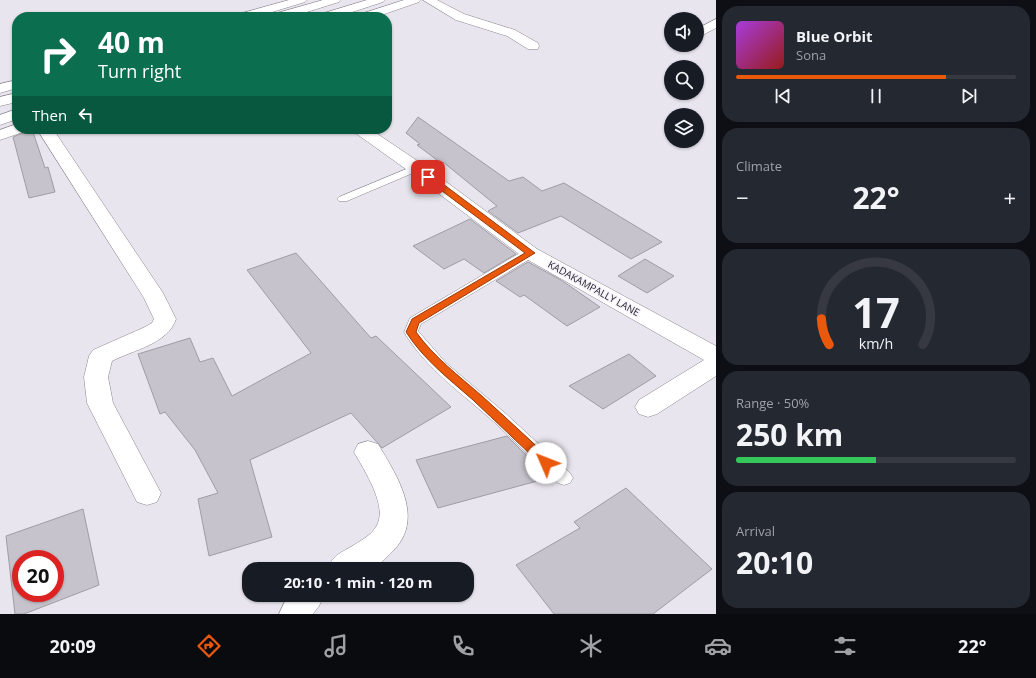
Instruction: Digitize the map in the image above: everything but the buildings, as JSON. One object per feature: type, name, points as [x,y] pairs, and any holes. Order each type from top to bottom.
[{"type":"main road","points":[[260,12],[301,0]]},
{"type":"main road","points":[[295,12],[335,0]]},
{"type":"main road","points":[[341,12],[379,0]]},
{"type":"main road","points":[[380,12],[415,0]]},
{"type":"main road","points":[[429,0],[460,17],[510,33],[533,46]]},
{"type":"main road","points":[[704,30],[716,23]]},
{"type":"main road","points":[[0,89],[12,85]]},
{"type":"main road","points":[[0,102],[12,98]]},
{"type":"main road","points":[[0,120],[12,116]]},
{"type":"main road","points":[[0,135],[12,131]]},
{"type":"main road","points":[[48,134],[155,298],[165,319],[163,326],[152,334],[121,346],[101,356],[96,377],[100,403],[147,493]]},
{"type":"main road","name":"KADAKAMPALLY LANE","points":[[367,134],[416,168],[530,253],[716,356]]},
{"type":"main road","points":[[648,407],[716,364]]},
{"type":"main road","points":[[354,562],[377,547],[389,534],[394,514],[391,495],[385,479],[368,452]]},
{"type":"main road","points":[[295,614],[301,602]]},
{"type":"lane","points":[[342,199],[416,168]]},
{"type":"lane","points":[[530,253],[415,321],[411,332],[422,348],[564,478]]},
{"type":"route","points":[[428,177],[530,253],[415,321],[411,332],[422,348],[509,427],[546,463]]}]
